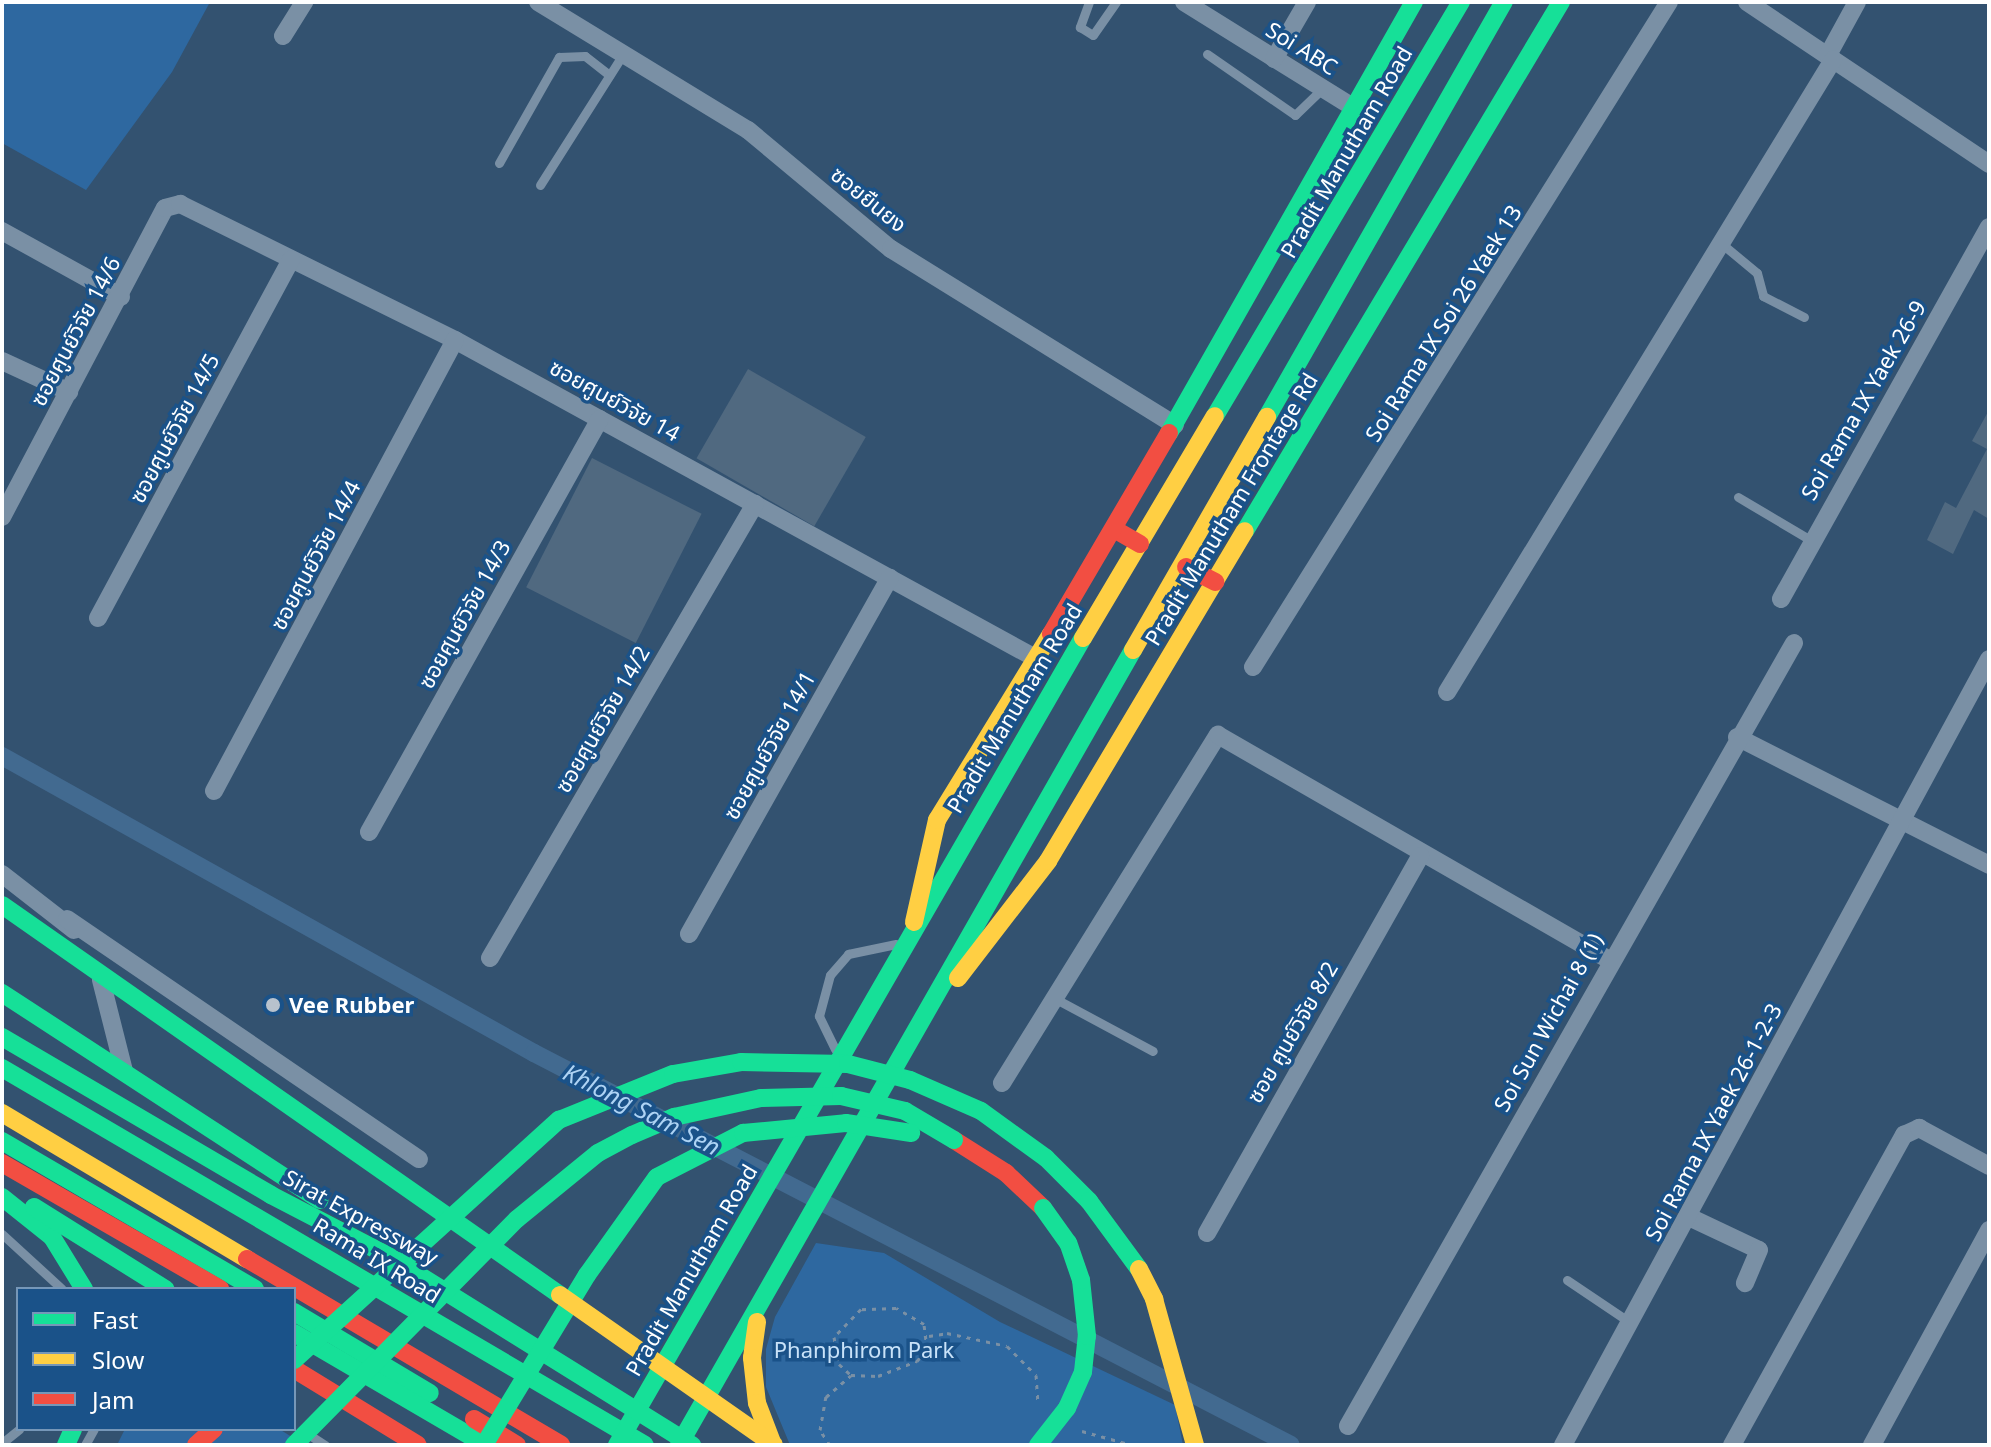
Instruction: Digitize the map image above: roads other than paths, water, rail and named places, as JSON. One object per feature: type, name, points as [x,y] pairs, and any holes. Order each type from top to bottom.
[{"type":"main road","points":[[909,937],[920,875],[937,820],[1175,425],[1414,2]]},
{"type":"main road","name":"Pradit Manutham Road","points":[[621,1439],[909,937],[1461,2]]},
{"type":"main road","points":[[679,1445],[1186,567],[1375,226],[1504,2]]},
{"type":"main road","name":"Pradit Manutham Frontage Rd","points":[[921,1027],[1048,861],[1561,2]]},
{"type":"main road","points":[[1114,529],[1140,544]]},
{"type":"main road","points":[[1186,567],[1215,582]]},
{"type":"main road","points":[[2,905],[774,1445]]},
{"type":"main road","points":[[2,993],[318,1198],[385,1254]]},
{"type":"main road","name":"Sirat Expressway","points":[[2,1037],[271,1195],[385,1254],[692,1445]]},
{"type":"main road","points":[[296,1358],[559,1120],[637,1084],[686,1072],[741,1062],[848,1064],[910,1080],[981,1111],[1046,1158],[1089,1201],[1131,1254],[1154,1299],[1195,1445]]},
{"type":"main road","name":"Rama IX Road","points":[[2,1068],[393,1298],[621,1439],[645,1445]]},
{"type":"main road","name":"Rama IX Road","points":[[2,1087],[606,1445]]},
{"type":"main road","points":[[294,1445],[527,1210],[632,1135],[674,1117],[761,1098],[841,1096],[905,1111],[1006,1173],[1043,1208],[1068,1243],[1081,1280],[1083,1372],[1067,1408],[1038,1445]]},
{"type":"main road","points":[[2,1113],[295,1287]]},
{"type":"main road","points":[[485,1439],[587,1275],[657,1177],[743,1133],[795,1124],[846,1123],[954,1140]]},
{"type":"main road","points":[[2,1141],[252,1287]]},
{"type":"main road","points":[[2,1163],[217,1287]]},
{"type":"main road","points":[[2,1176],[33,1206],[162,1287]]},
{"type":"main road","points":[[2,1197],[52,1237],[83,1287]]},
{"type":"main road","points":[[296,1288],[561,1445]]},
{"type":"main road","points":[[393,1298],[479,1316],[606,1382],[628,1389],[651,1386]]},
{"type":"main road","points":[[758,1308],[752,1358],[757,1403],[774,1445]]},
{"type":"main road","points":[[296,1313],[485,1439],[517,1445]]},
{"type":"main road","points":[[296,1334],[496,1445]]},
{"type":"main road","points":[[296,1370],[418,1445]]},
{"type":"main road","points":[[196,1445],[212,1431]]},
{"type":"street","points":[[283,36],[304,2]]},
{"type":"street","name":"ซอยยืนยง","points":[[538,2],[624,51],[748,130],[891,249],[1175,425]]},
{"type":"street","name":"Soi ABC","points":[[1184,2],[1354,108]]},
{"type":"street","points":[[1274,59],[1307,2]]},
{"type":"street","name":"Soi Rama IX Soi 26 Yaek 13","points":[[1253,667],[1669,2]]},
{"type":"street","points":[[1747,2],[1989,164]]},
{"type":"street","points":[[1447,692],[1722,244],[1831,58],[1857,2]]},
{"type":"street","name":"ซอยศูนย์วิจัย 14","points":[[165,208],[180,204],[455,340],[1035,658]]},
{"type":"street","name":"ซอยศูนย์วิจัย 14/6","points":[[2,517],[121,297],[165,208]]},
{"type":"street","name":"Soi Rama IX Yaek 26-9","points":[[1781,599],[1989,227]]},
{"type":"street","points":[[2,231],[121,297]]},
{"type":"street","name":"ซอยศูนย์วิจัย 14/5","points":[[98,618],[291,260]]},
{"type":"street","name":"ซอยศูนย์วิจัย 14/4","points":[[214,791],[455,340]]},
{"type":"street","points":[[2,361],[69,392]]},
{"type":"street","name":"ซอยศูนย์วิจัย 14/3","points":[[369,832],[600,419]]},
{"type":"street","name":"ซอยศูนย์วิจัย 14/2","points":[[490,958],[755,504]]},
{"type":"street","name":"ซอยศูนย์วิจัย 14/1","points":[[689,934],[890,578]]},
{"type":"street","name":"Soi Sun Wichai 8 (1)","points":[[1348,1426],[1737,737],[1794,643]]},
{"type":"street","name":"Soi Rama IX Yaek 26-1-2-3","points":[[1563,1445],[1989,659]]},
{"type":"street","points":[[1002,1083],[1051,996],[1214,736],[1420,856],[1610,960]]},
{"type":"street","points":[[1737,737],[1989,865]]},
{"type":"street","name":"ซอย ศูนย์วิจัย 8/2","points":[[1207,1233],[1420,856]]},
{"type":"street","points":[[2,874],[419,1159]]},
{"type":"street","points":[[67,919],[95,961],[110,1004],[140,1148]]},
{"type":"street","points":[[1732,1445],[1904,1135],[1919,1128],[1989,1166]]},
{"type":"street","points":[[1689,1217],[1759,1250],[1745,1283]]},
{"type":"street","points":[[1872,1445],[1989,1230]]},
{"type":"lane","points":[[1089,2],[1080,27],[1093,35],[1116,2]]},
{"type":"lane","points":[[540,185],[624,51]]},
{"type":"lane","points":[[1207,54],[1295,115],[1322,89]]},
{"type":"lane","points":[[499,163],[559,57],[585,56],[609,75]]},
{"type":"lane","points":[[1722,244],[1757,273],[1763,296],[1804,317]]},
{"type":"lane","points":[[1738,497],[1812,541]]},
{"type":"lane","points":[[841,1059],[819,1016],[830,975],[848,954],[909,937]]},
{"type":"lane","points":[[1051,996],[1153,1051]]},
{"type":"lane","points":[[2,1234],[60,1287]]},
{"type":"lane","points":[[1567,1280],[1631,1323]]},
{"type":"lane","points":[[296,1427],[325,1445]]},
{"type":"waterway","name":"Khlong Sam Sen","points":[[2,756],[534,1053],[1291,1445]]},
{"type":"place","name":"Vee Rubber","points":[[273,1005]]},
{"type":"park label","name":"Phanphirom Park","points":[[864,1350]]}]
